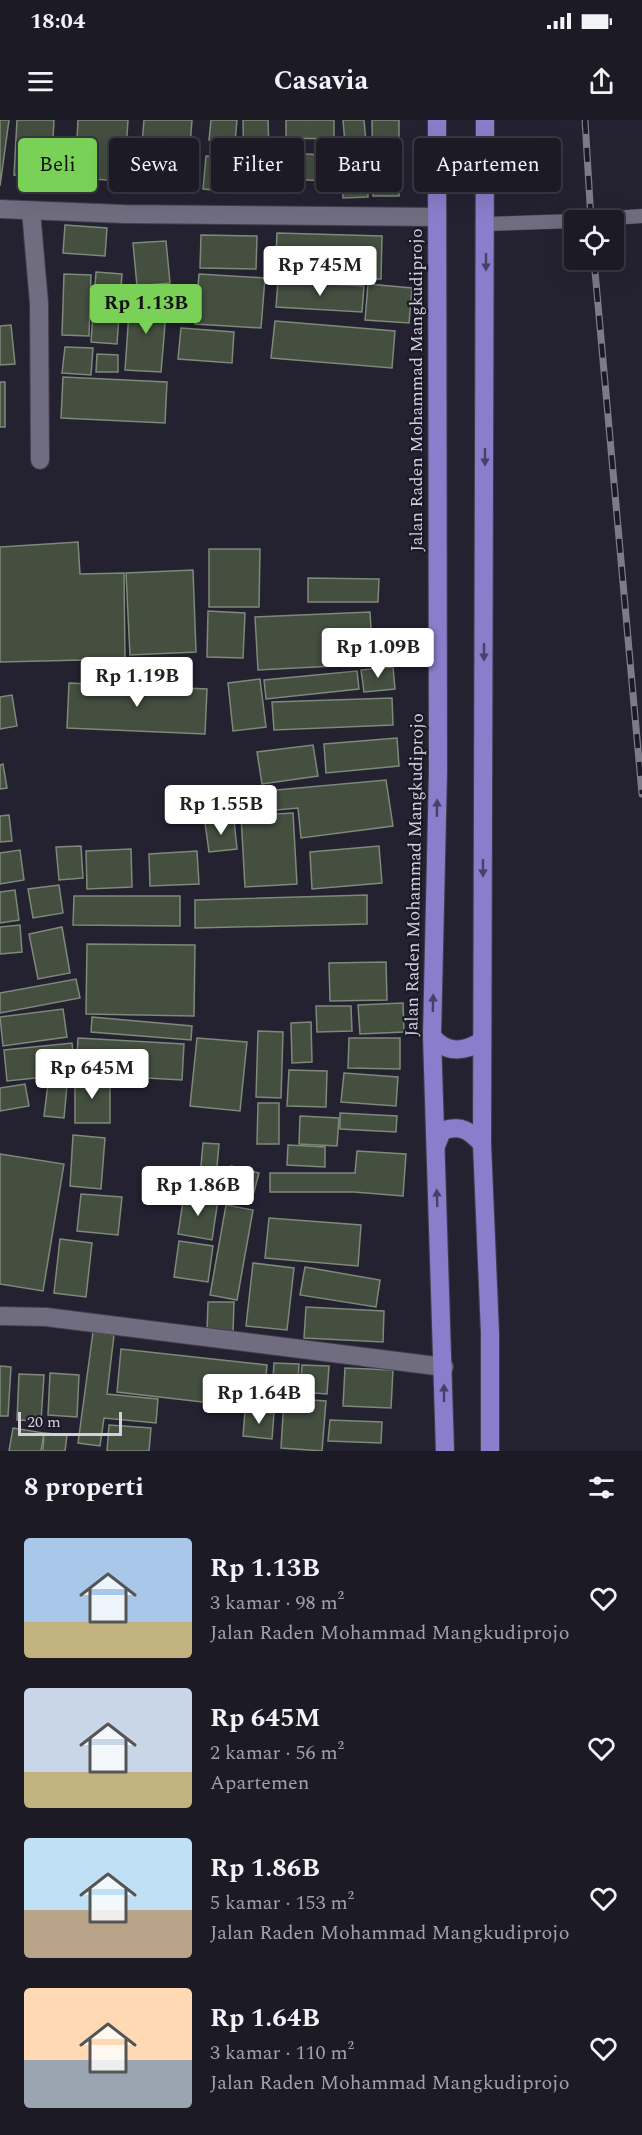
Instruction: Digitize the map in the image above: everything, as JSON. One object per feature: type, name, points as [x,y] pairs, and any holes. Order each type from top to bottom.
[{"type":"highway","name":"Jalan Raden Mohammad Mangkudiprojo","points":[[437,120],[438,771],[432,1036],[445,1451]]},
{"type":"highway","points":[[485,120],[482,1144],[490,1333],[490,1451]]},
{"type":"highway","points":[[432,1036],[442,1046],[453,1050],[471,1047],[482,1041]]},
{"type":"highway","points":[[435,1148],[442,1131],[455,1127],[468,1130],[482,1144]]},
{"type":"street","points":[[0,209],[437,217]]},
{"type":"street","points":[[31,211],[39,303],[40,460]]},
{"type":"street","points":[[0,1316],[46,1317],[444,1367]]},
{"type":"lane","points":[[624,217],[642,216]]},
{"type":"lane","points":[[486,224],[564,221]]},
{"type":"building","points":[[0,120],[9,120],[0,186]]},
{"type":"building","points":[[17,120],[54,120],[53,138],[18,138],[18,175],[14,175]]},
{"type":"building","points":[[78,120],[128,120],[127,138],[109,138],[109,180],[97,179],[97,138],[77,138]]},
{"type":"building","points":[[144,120],[192,120],[191,138],[142,138]]},
{"type":"building","points":[[211,120],[237,120],[235,138],[211,138],[209,140]]},
{"type":"building","points":[[243,120],[268,120],[269,138],[243,138]]},
{"type":"building","points":[[286,120],[334,120],[334,138],[286,138]]},
{"type":"building","points":[[343,120],[364,120],[366,138],[345,138]]},
{"type":"building","points":[[372,120],[399,120],[399,138],[372,138]]},
{"type":"building","points":[[304,154],[316,155],[316,181],[304,180]]},
{"type":"building","points":[[206,156],[211,157],[211,190],[203,189]]},
{"type":"building","points":[[343,192],[368,192],[368,197],[343,198]]},
{"type":"building","points":[[373,192],[399,192],[399,196],[373,196]]},
{"type":"building","points":[[65,225],[107,228],[105,256],[63,253]]},
{"type":"building","points":[[277,233],[382,236],[381,279],[275,276]]},
{"type":"building","points":[[201,235],[257,236],[256,269],[200,268]]},
{"type":"building","points":[[166,241],[170,283],[137,286],[133,243]]},
{"type":"building","points":[[96,272],[122,274],[117,344],[91,342]]},
{"type":"building","points":[[64,274],[91,275],[89,336],[62,335]]},
{"type":"building","points":[[199,274],[265,278],[261,328],[195,324]]},
{"type":"building","points":[[278,281],[364,286],[362,312],[276,307]]},
{"type":"building","points":[[368,284],[412,288],[409,323],[365,320]]},
{"type":"building","points":[[130,298],[167,301],[161,372],[125,370]]},
{"type":"building","points":[[275,321],[395,331],[392,368],[271,358]]},
{"type":"building","points":[[11,325],[15,364],[0,365],[0,326]]},
{"type":"building","points":[[181,328],[234,332],[232,363],[178,359]]},
{"type":"building","points":[[65,347],[93,348],[91,375],[62,373]]},
{"type":"building","points":[[97,354],[118,355],[118,372],[96,372]]},
{"type":"building","points":[[63,377],[167,382],[165,423],[61,418]]},
{"type":"building","points":[[0,382],[5,382],[5,427],[0,427]]},
{"type":"building","points":[[78,542],[80,574],[124,573],[125,659],[0,662],[0,547]]},
{"type":"building","points":[[209,549],[260,549],[259,607],[209,607]]},
{"type":"building","points":[[193,570],[196,652],[130,655],[126,573]]},
{"type":"building","points":[[308,578],[379,579],[378,602],[308,602]]},
{"type":"building","points":[[208,611],[245,613],[243,658],[207,657]]},
{"type":"building","points":[[370,612],[373,664],[258,670],[255,617]]},
{"type":"building","points":[[393,667],[395,689],[364,692],[361,670]]},
{"type":"building","points":[[357,671],[359,689],[266,699],[264,680]]},
{"type":"building","points":[[260,679],[266,727],[233,731],[228,683]]},
{"type":"building","points":[[69,683],[207,689],[205,734],[67,728]]},
{"type":"building","points":[[12,695],[17,726],[0,729],[0,697]]},
{"type":"building","points":[[392,698],[393,725],[274,730],[272,702]]},
{"type":"building","points":[[397,738],[399,766],[326,773],[324,744]]},
{"type":"building","points":[[313,745],[318,776],[262,784],[257,752]]},
{"type":"building","points":[[3,764],[7,788],[0,789],[0,765]]},
{"type":"building","points":[[386,780],[393,826],[301,838],[298,808],[255,812],[253,792]]},
{"type":"building","points":[[250,790],[252,812],[201,817],[199,796]]},
{"type":"building","points":[[293,813],[297,884],[245,887],[241,816]]},
{"type":"building","points":[[9,815],[12,841],[0,842],[0,816]]},
{"type":"building","points":[[234,820],[237,849],[209,852],[205,823]]},
{"type":"building","points":[[81,846],[83,878],[59,880],[56,847]]},
{"type":"building","points":[[379,846],[382,883],[312,889],[310,852]]},
{"type":"building","points":[[131,849],[132,887],[87,889],[86,851]]},
{"type":"building","points":[[20,850],[24,880],[0,884],[0,853]]},
{"type":"building","points":[[197,851],[199,884],[150,886],[149,854]]},
{"type":"building","points":[[59,885],[63,913],[33,918],[28,889]]},
{"type":"building","points":[[15,890],[19,920],[0,923],[0,892]]},
{"type":"building","points":[[367,895],[367,924],[195,928],[195,900]]},
{"type":"building","points":[[74,896],[180,896],[180,926],[73,925]]},
{"type":"building","points":[[20,925],[22,952],[0,954],[0,927]]},
{"type":"building","points":[[62,927],[70,973],[38,979],[29,934]]},
{"type":"building","points":[[87,944],[195,945],[194,1016],[86,1014]]},
{"type":"building","points":[[386,962],[387,1000],[330,1001],[329,963]]},
{"type":"building","points":[[76,979],[80,998],[0,1013],[0,993]]},
{"type":"building","points":[[403,1003],[404,1032],[360,1034],[358,1005]]},
{"type":"building","points":[[316,1006],[351,1006],[352,1031],[317,1032]]},
{"type":"building","points":[[63,1009],[67,1037],[3,1046],[0,1017]]},
{"type":"building","points":[[92,1017],[192,1026],[191,1040],[91,1032]]},
{"type":"building","points":[[311,1022],[312,1062],[292,1063],[291,1023]]},
{"type":"building","points":[[258,1031],[283,1032],[281,1098],[256,1097]]},
{"type":"building","points":[[78,1038],[184,1044],[182,1080],[76,1074]]},
{"type":"building","points":[[197,1038],[247,1042],[240,1111],[190,1106]]},
{"type":"building","points":[[349,1038],[400,1038],[400,1069],[348,1068]]},
{"type":"building","points":[[72,1043],[75,1074],[7,1081],[4,1050]]},
{"type":"building","points":[[289,1070],[327,1071],[326,1107],[287,1106]]},
{"type":"building","points":[[344,1073],[398,1077],[396,1106],[341,1102]]},
{"type":"building","points":[[75,1076],[110,1076],[110,1123],[75,1123]]},
{"type":"building","points":[[25,1084],[29,1106],[0,1111],[0,1088]]},
{"type":"building","points":[[48,1084],[67,1085],[64,1118],[44,1116]]},
{"type":"building","points":[[258,1103],[279,1103],[279,1144],[257,1144]]},
{"type":"building","points":[[340,1113],[397,1116],[396,1132],[340,1129]]},
{"type":"building","points":[[300,1116],[339,1118],[337,1146],[299,1144]]},
{"type":"building","points":[[73,1135],[105,1138],[101,1189],[70,1186]]},
{"type":"building","points":[[203,1143],[219,1144],[215,1189],[199,1188]]},
{"type":"building","points":[[288,1145],[325,1147],[325,1167],[287,1165]]},
{"type":"building","points":[[357,1151],[406,1154],[403,1196],[354,1192],[270,1192],[270,1173],[355,1173]]},
{"type":"building","points":[[0,1154],[64,1164],[43,1291],[0,1284]]},
{"type":"building","points":[[231,1166],[259,1173],[251,1203],[224,1197]]},
{"type":"building","points":[[81,1194],[122,1197],[118,1235],[77,1231]]},
{"type":"building","points":[[184,1195],[218,1200],[212,1240],[178,1234]]},
{"type":"building","points":[[226,1205],[253,1210],[237,1300],[210,1295]]},
{"type":"building","points":[[269,1218],[361,1225],[358,1266],[265,1258]]},
{"type":"building","points":[[60,1239],[92,1243],[86,1297],[54,1293]]},
{"type":"building","points":[[179,1241],[213,1246],[208,1282],[174,1277]]},
{"type":"building","points":[[253,1263],[294,1268],[287,1330],[246,1326]]},
{"type":"building","points":[[305,1267],[380,1280],[376,1307],[300,1295]]},
{"type":"building","points":[[208,1302],[234,1302],[233,1333],[207,1332]]},
{"type":"building","points":[[306,1307],[384,1311],[383,1342],[304,1338]]},
{"type":"building","points":[[93,1332],[114,1335],[107,1394],[158,1399],[156,1423],[104,1418],[100,1446],[78,1443]]},
{"type":"building","points":[[121,1349],[267,1365],[263,1409],[117,1392]]},
{"type":"building","points":[[274,1363],[299,1364],[297,1397],[272,1396]]},
{"type":"building","points":[[302,1365],[329,1366],[327,1394],[300,1392]]},
{"type":"building","points":[[0,1366],[11,1367],[8,1416],[0,1416]]},
{"type":"building","points":[[345,1368],[393,1370],[391,1408],[343,1406]]},
{"type":"building","points":[[50,1373],[79,1375],[77,1417],[48,1415]]},
{"type":"building","points":[[19,1374],[44,1375],[41,1421],[17,1420]]},
{"type":"building","points":[[284,1398],[326,1401],[322,1451],[281,1448]]},
{"type":"building","points":[[245,1411],[274,1413],[272,1439],[243,1436]]},
{"type":"building","points":[[330,1420],[382,1422],[381,1443],[328,1441]]},
{"type":"building","points":[[109,1425],[151,1428],[149,1451],[107,1451]]},
{"type":"building","points":[[13,1428],[44,1433],[41,1451],[9,1451]]},
{"type":"building","points":[[44,1433],[67,1435],[65,1451],[43,1451]]},
{"type":"railway","points":[[585,120],[590,210]]},
{"type":"railway","points":[[595,270],[642,794]]}]
